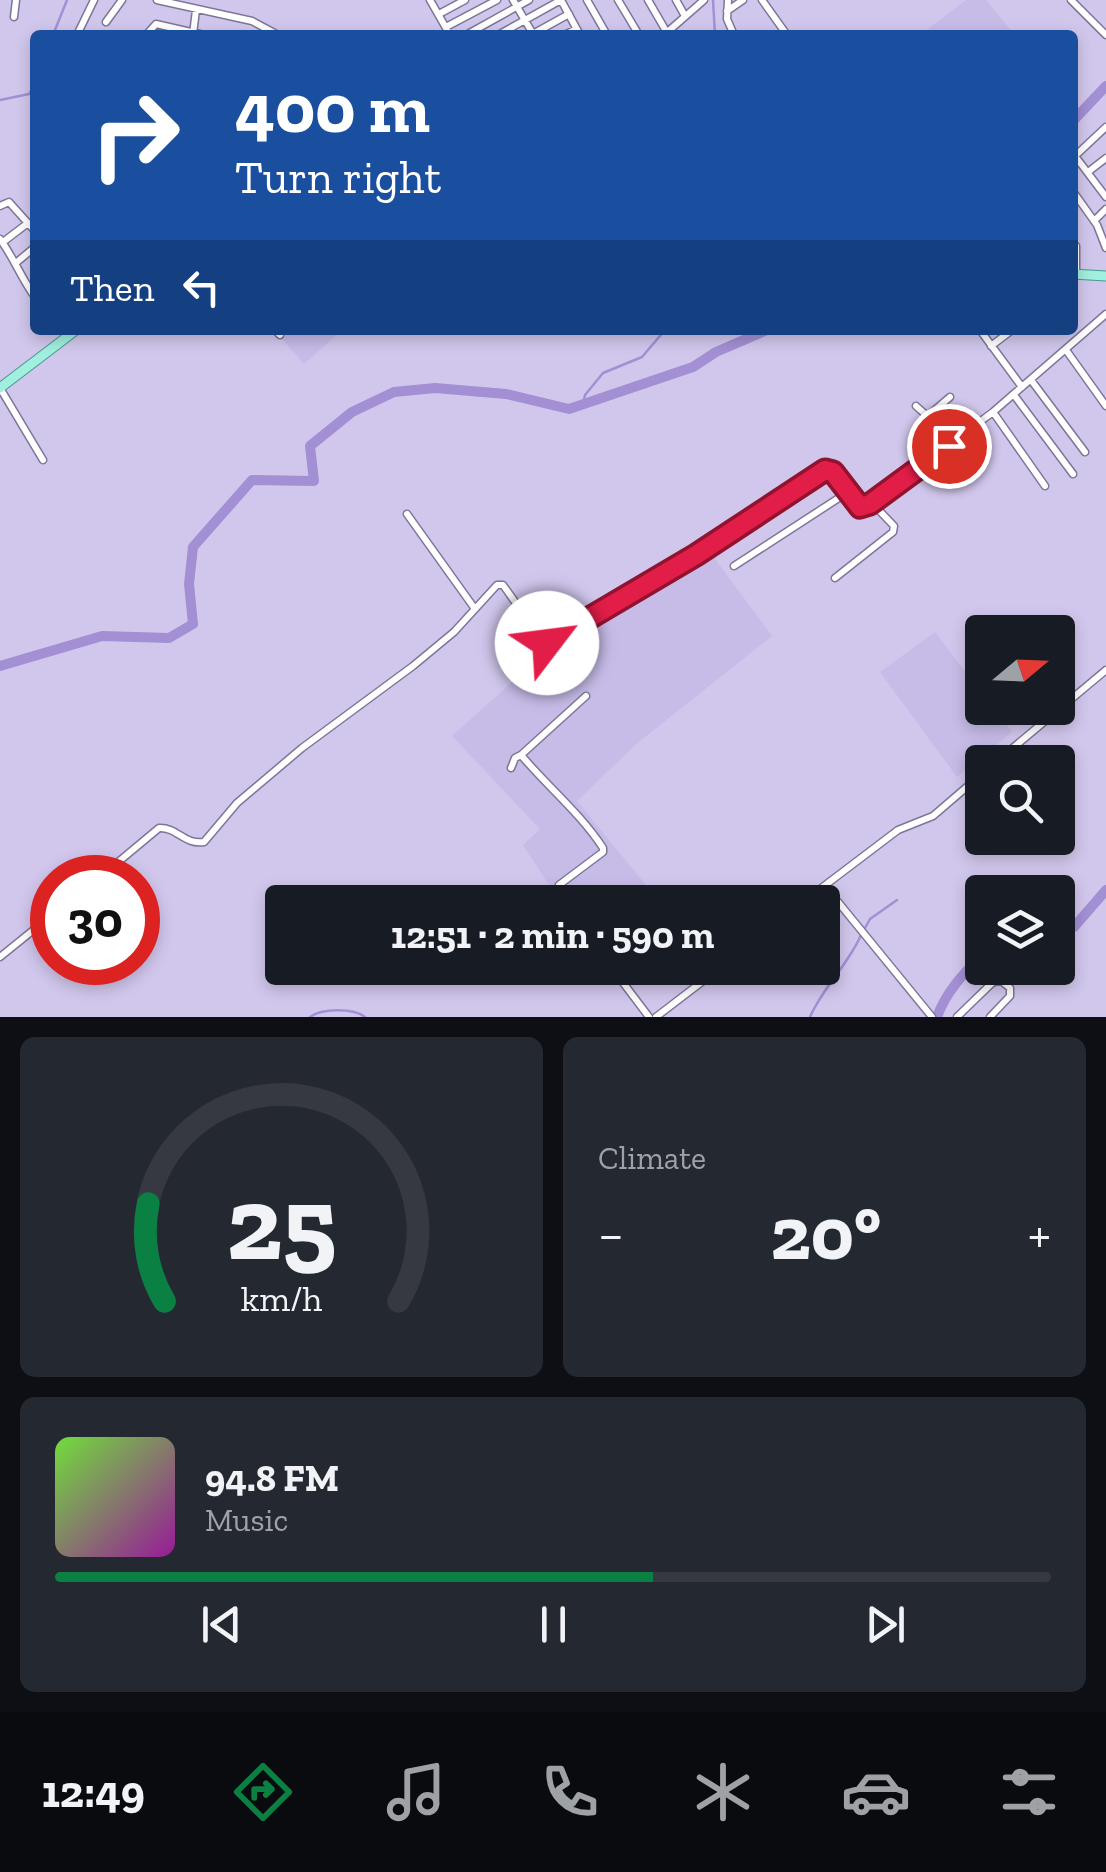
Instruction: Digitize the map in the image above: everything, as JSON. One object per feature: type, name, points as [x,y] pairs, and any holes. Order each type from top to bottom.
[{"type":"main road","points":[[1078,274],[1106,276]]},
{"type":"main road","points":[[0,388],[65,335]]},
{"type":"street","points":[[14,17],[16,0]]},
{"type":"street","points":[[79,30],[94,0]]},
{"type":"street","points":[[106,22],[122,0]]},
{"type":"street","points":[[157,0],[252,21],[269,30]]},
{"type":"street","points":[[439,14],[464,0]]},
{"type":"street","points":[[446,27],[496,0]]},
{"type":"street","points":[[474,30],[515,3],[529,0]]},
{"type":"street","points":[[507,30],[561,0],[578,30]]},
{"type":"street","points":[[587,0],[604,30]]},
{"type":"street","points":[[618,0],[636,30]]},
{"type":"street","points":[[648,0],[663,30]]},
{"type":"street","points":[[676,0],[686,16]]},
{"type":"street","points":[[728,0],[733,30]]},
{"type":"street","points":[[728,11],[743,0]]},
{"type":"street","points":[[762,0],[783,30]]},
{"type":"street","points":[[1071,0],[1106,36]]},
{"type":"street","points":[[432,1],[448,30]]},
{"type":"street","points":[[669,30],[703,2]]},
{"type":"street","points":[[515,3],[529,30]]},
{"type":"street","points":[[194,30],[196,10]]},
{"type":"street","points":[[541,30],[569,14]]},
{"type":"street","points":[[151,30],[156,24],[178,30]]},
{"type":"street","points":[[164,26],[168,30]]},
{"type":"street","points":[[1078,152],[1105,122]]},
{"type":"street","points":[[1078,157],[1104,190]]},
{"type":"street","points":[[1088,172],[1106,158]]},
{"type":"street","points":[[1078,198],[1106,248]]},
{"type":"street","points":[[0,206],[9,202],[30,225]]},
{"type":"street","points":[[1094,221],[1106,210]]},
{"type":"street","points":[[28,223],[1,241],[17,262],[22,282],[30,291]]},
{"type":"street","points":[[17,262],[30,251]]},
{"type":"street","points":[[127,855],[159,828],[169,828],[186,842],[204,842],[237,803],[414,666],[501,584],[542,640],[549,643],[696,555],[825,470],[833,472],[860,507],[872,502],[993,412],[1106,314]]},
{"type":"street","points":[[983,335],[1022,387]]},
{"type":"street","points":[[991,346],[1005,335]]},
{"type":"street","points":[[1066,350],[1106,406]]},
{"type":"street","points":[[1031,380],[1085,452]]},
{"type":"street","points":[[0,388],[43,460]]},
{"type":"street","points":[[1014,395],[1073,474]]},
{"type":"street","points":[[928,416],[950,398]]},
{"type":"street","points":[[916,406],[949,446]]},
{"type":"street","points":[[993,412],[1045,486]]},
{"type":"street","points":[[734,566],[848,492]]},
{"type":"street","points":[[836,578],[892,532],[894,526],[872,502]]},
{"type":"street","points":[[407,514],[474,609]]},
{"type":"street","points":[[1016,745],[1106,670]]},
{"type":"street","points":[[511,768],[514,758],[586,696]]},
{"type":"street","points":[[521,755],[564,803],[583,818],[603,848],[603,852],[558,885]]},
{"type":"street","points":[[825,885],[898,830],[933,816],[965,789]]},
{"type":"street","points":[[840,905],[932,1017]]},
{"type":"street","points":[[0,957],[30,933]]},
{"type":"street","points":[[956,1017],[992,982],[1000,980],[1010,988],[1010,996],[990,1017]]},
{"type":"street","points":[[626,985],[653,1017],[697,985]]},
{"type":"shaded area","points":[[966,0],[986,0],[1011,30],[929,30]]},
{"type":"shaded area","points":[[286,335],[336,335],[304,364],[282,339]]},
{"type":"shaded area","points":[[710,552],[772,636],[635,745],[577,801],[644,885],[549,885],[523,845],[540,829],[452,736],[539,658]]},
{"type":"shaded area","points":[[935,632],[965,672],[965,725],[1006,725],[1012,732],[996,745],[965,745],[965,770],[957,777],[880,672]]},
{"type":"waterway","points":[[55,30],[67,0]]},
{"type":"waterway","points":[[713,0],[715,30]]},
{"type":"waterway","points":[[1078,116],[1106,86]]},
{"type":"waterway","points":[[0,100],[30,92]]},
{"type":"waterway","points":[[583,404],[585,395],[603,373],[642,357],[661,335]]},
{"type":"waterway","points":[[0,666],[102,636],[169,638],[193,624],[189,584],[193,547],[252,480],[314,481],[310,446],[352,412],[394,392],[435,388],[506,394],[569,409],[693,367],[755,335]]},
{"type":"waterway","points":[[1075,926],[1106,890]]},
{"type":"waterway","points":[[865,928],[870,919],[897,900]]},
{"type":"waterway","points":[[810,1017],[861,935]]},
{"type":"waterway","points":[[937,1017],[965,973]]},
{"type":"waterway","points":[[310,1017],[338,1010],[365,1017]]},
{"type":"route","points":[[547,643],[696,555],[825,470],[833,472],[860,507],[870,504],[949,446]]}]
